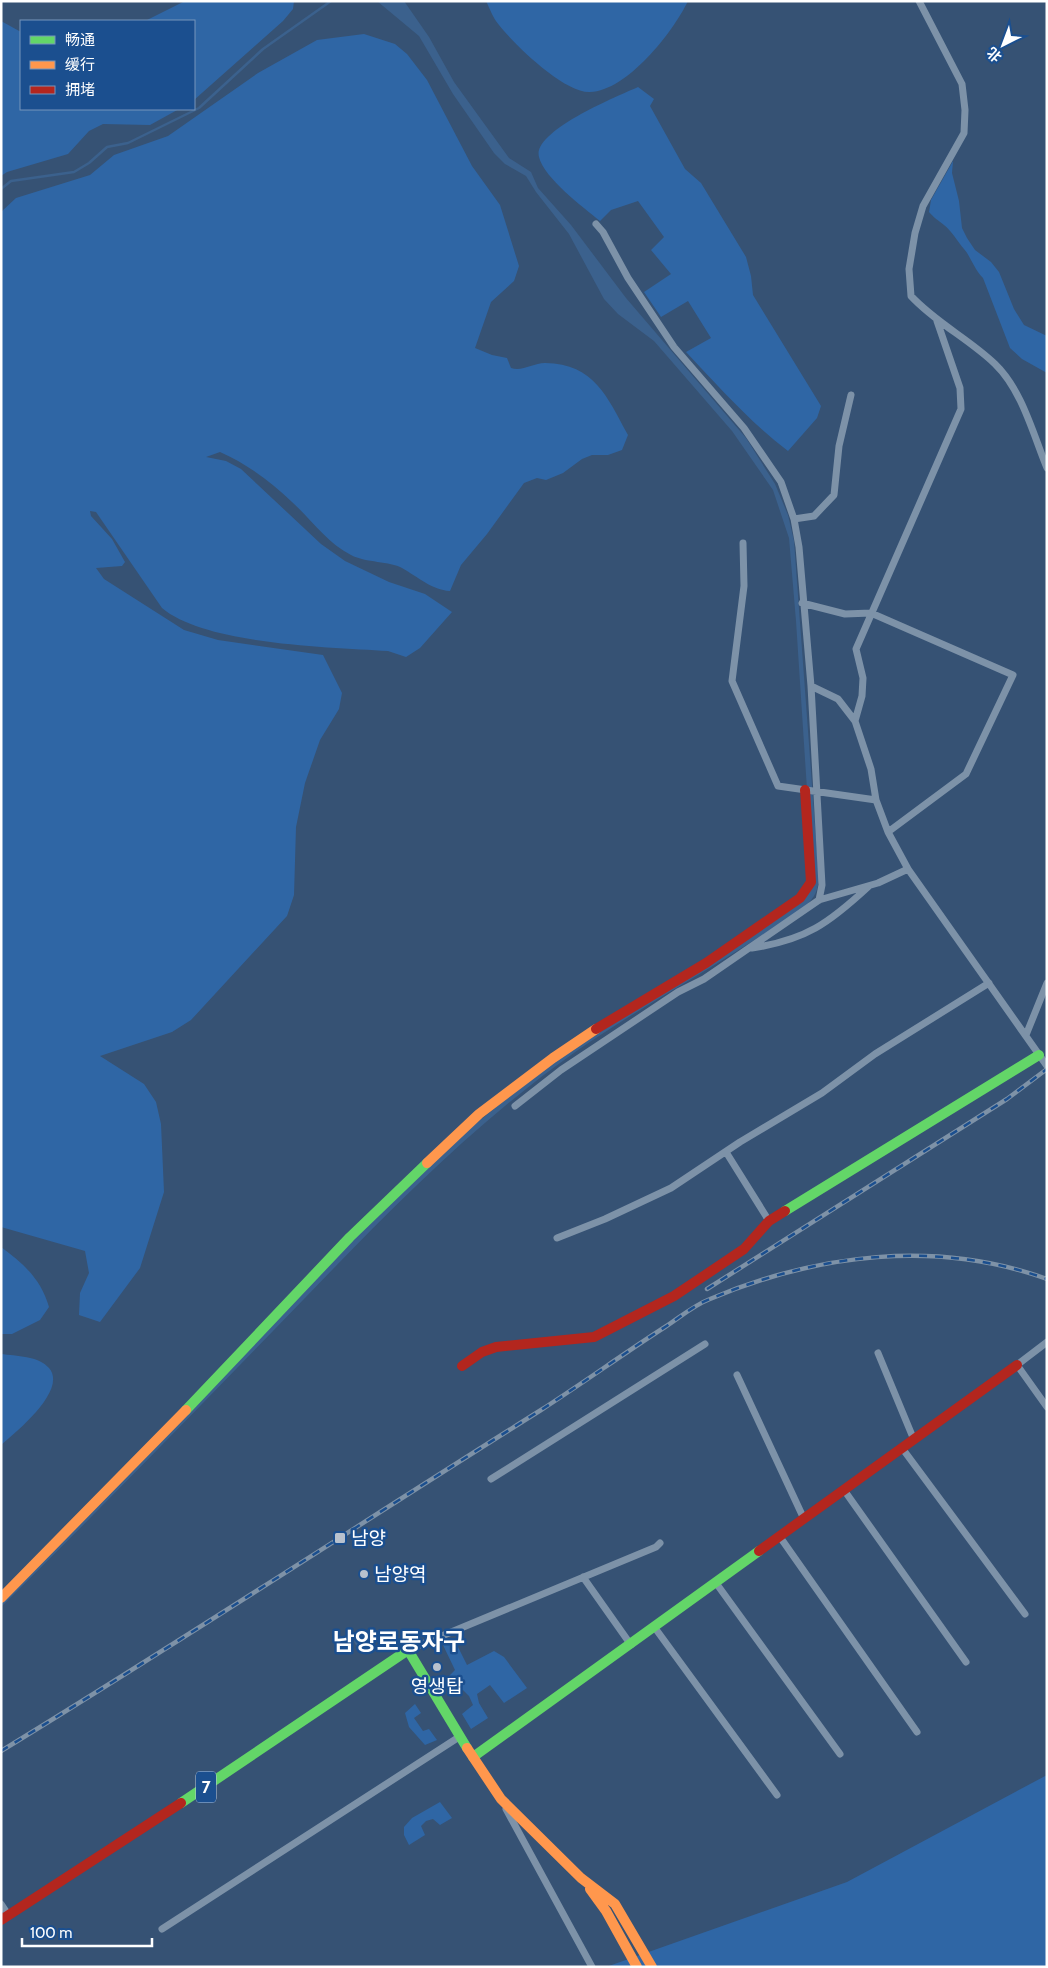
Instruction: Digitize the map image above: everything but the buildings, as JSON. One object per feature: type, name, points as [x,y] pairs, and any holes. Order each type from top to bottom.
[{"type":"street","points":[[919,1],[962,84],[965,110],[964,134],[923,206],[915,233],[909,268],[911,296],[937,321],[984,354],[1008,380],[1047,468]]},
{"type":"street","points":[[1,1598],[202,1394],[350,1237],[479,1114],[553,1058],[603,1025],[706,963],[800,898],[811,882],[811,686],[794,519],[781,482],[761,451],[721,400],[674,346],[596,224]]},
{"type":"street","points":[[855,721],[862,696],[863,678],[856,648],[961,410],[960,388],[937,321]]},
{"type":"street","points":[[794,519],[814,516],[834,495],[839,446],[850,395]]},
{"type":"street","points":[[743,543],[744,586],[732,681],[778,786],[876,800]]},
{"type":"street","points":[[802,603],[845,614],[872,613],[1013,675],[966,774],[888,832]]},
{"type":"street","points":[[811,686],[838,699],[855,721],[871,769],[876,800],[888,832],[908,869],[990,982],[1047,1066]]},
{"type":"street","points":[[810,791],[822,885],[819,900]]},
{"type":"street","points":[[514,1106],[560,1070],[678,992],[704,979],[819,900],[870,885],[908,869]]},
{"type":"street","points":[[749,948],[781,944],[798,938],[838,914],[870,885]]},
{"type":"street","points":[[557,1238],[606,1219],[671,1188],[822,1093],[875,1054],[990,982]]},
{"type":"street","points":[[1026,1035],[1047,983]]},
{"type":"street","points":[[462,1366],[482,1352],[496,1347],[594,1337],[674,1296],[744,1249],[769,1221],[1039,1055]]},
{"type":"street","points":[[726,1152],[769,1221]]},
{"type":"street","points":[[474,1757],[1047,1342]]},
{"type":"street","points":[[491,1479],[705,1344]]},
{"type":"street","points":[[878,1353],[914,1440]]},
{"type":"street","points":[[1017,1365],[1047,1407]]},
{"type":"street","points":[[737,1375],[804,1519]]},
{"type":"street","points":[[902,1448],[1025,1614]]},
{"type":"street","points":[[844,1490],[966,1662]]},
{"type":"street","points":[[780,1536],[917,1732]]},
{"type":"street","points":[[592,1967],[501,1798],[459,1737],[408,1650],[583,1578],[656,1547],[660,1543]]},
{"type":"street","points":[[583,1578],[631,1644]]},
{"type":"street","points":[[716,1583],[840,1754]]},
{"type":"street","points":[[654,1628],[777,1795]]},
{"type":"street","name":"7","points":[[5,1918],[199,1791],[408,1650]]},
{"type":"street","points":[[162,1929],[459,1737]]},
{"type":"street","points":[[501,1798],[582,1878],[615,1904],[652,1967]]},
{"type":"street","points":[[582,1878],[613,1924],[637,1967]]},
{"type":"street","points":[[1,1904],[5,1918]]},
{"type":"shaded area","points":[[185,1],[294,1],[293,9],[283,21],[195,99],[195,20],[147,20]]},
{"type":"shaded area","points":[[377,1],[404,1],[429,37],[454,82],[509,158],[531,172],[538,188],[571,225],[626,298],[746,438],[775,484],[788,515],[794,541],[818,886],[814,896],[803,909],[578,1050],[536,1081],[457,1148],[382,1219],[138,1470],[1,1607],[1,1602],[344,1248],[474,1125],[553,1062],[804,899],[811,851],[796,621],[789,538],[773,490],[732,431],[654,341],[618,314],[604,299],[569,234],[526,176],[505,164],[494,153],[453,94],[419,36]]},
{"type":"shaded area","points":[[486,1],[688,1],[672,28],[647,58],[633,71],[619,82],[604,89],[590,92],[567,85],[540,66],[506,33],[493,16]]},
{"type":"shaded area","points":[[1,21],[20,31],[20,110],[177,110],[150,125],[103,124],[89,131],[68,154],[7,172],[1,176]]},
{"type":"shaded area","points":[[364,34],[395,44],[407,54],[427,80],[472,166],[500,205],[519,266],[514,281],[491,302],[475,348],[492,355],[507,358],[511,368],[515,369],[545,363],[576,369],[588,376],[606,396],[628,435],[622,450],[608,455],[592,455],[582,459],[563,473],[546,480],[537,478],[524,483],[487,534],[461,565],[450,591],[431,586],[397,566],[357,558],[351,555],[334,544],[284,494],[267,480],[240,462],[220,452],[206,457],[226,461],[241,469],[321,544],[345,561],[389,582],[425,594],[452,612],[420,648],[406,657],[388,651],[270,642],[238,637],[208,630],[182,620],[162,608],[96,512],[90,511],[91,516],[112,539],[125,562],[122,566],[96,568],[104,579],[184,630],[218,640],[323,655],[342,693],[339,709],[320,740],[305,783],[296,827],[294,895],[287,916],[191,1020],[172,1032],[100,1056],[144,1084],[156,1102],[161,1124],[164,1192],[140,1268],[100,1322],[79,1315],[80,1293],[89,1273],[85,1251],[1,1227],[1,212],[16,198],[90,175],[114,155],[168,136],[258,73],[317,40]]},
{"type":"shaded area","points":[[638,87],[654,99],[650,106],[685,169],[701,183],[746,257],[753,295],[821,406],[817,418],[788,451],[748,416],[686,352],[711,338],[688,301],[661,317],[644,292],[671,274],[651,250],[664,237],[638,201],[611,210],[600,221],[565,192],[542,165],[539,157],[540,147],[549,136],[596,106]]},
{"type":"shaded area","points":[[953,161],[952,173],[959,201],[962,228],[975,250],[991,262],[999,272],[1014,309],[1024,325],[1047,336],[1047,373],[1022,359],[1010,348],[983,278],[952,233],[929,212],[931,200]]},
{"type":"shaded area","points":[[1,1247],[30,1272],[46,1297],[49,1307],[40,1320],[12,1334],[1,1334]]},
{"type":"shaded area","points":[[1,1354],[27,1357],[39,1361],[49,1368],[53,1377],[52,1387],[38,1410],[18,1431],[1,1445]]},
{"type":"shaded area","points":[[359,1632],[365,1632],[370,1637],[368,1646],[359,1648],[354,1643],[354,1637]]},
{"type":"shaded area","points":[[454,1639],[467,1665],[494,1651],[504,1657],[527,1688],[504,1703],[490,1685],[477,1694],[479,1703],[488,1718],[471,1729],[462,1714],[473,1705],[469,1696],[463,1690],[453,1695],[445,1680],[455,1670],[443,1645]]},
{"type":"shaded area","points":[[415,1704],[421,1713],[414,1718],[423,1731],[429,1729],[437,1740],[425,1745],[409,1727],[405,1713]]},
{"type":"shaded area","points":[[1047,1775],[1047,1967],[606,1967],[847,1882]]},
{"type":"shaded area","points":[[440,1802],[452,1818],[440,1825],[433,1819],[426,1821],[421,1826],[425,1835],[409,1845],[404,1835],[404,1827],[412,1818]]},
{"type":"waterway","points":[[195,110],[263,49],[331,1]]},
{"type":"waterway","points":[[1,189],[11,181],[74,172],[89,163],[107,147],[128,143],[195,110]]},
{"type":"railway","points":[[707,1289],[1007,1099],[1047,1069]]},
{"type":"railway","points":[[1,1751],[137,1667],[541,1410],[704,1302],[792,1271],[834,1262],[877,1257],[920,1256],[963,1259],[1005,1267],[1047,1279]]},
{"type":"traffic: fast","points":[[785,1211],[1039,1055]]},
{"type":"traffic: fast","points":[[186,1410],[350,1237],[427,1163]]},
{"type":"traffic: fast","points":[[473,1757],[759,1551]]},
{"type":"traffic: fast","points":[[181,1803],[408,1650],[467,1748]]},
{"type":"traffic: slow","points":[[427,1163],[479,1114],[553,1058],[596,1029]]},
{"type":"traffic: slow","points":[[1,1598],[186,1410]]},
{"type":"traffic: slow","points":[[467,1748],[501,1799],[581,1878],[615,1904],[652,1967]]},
{"type":"traffic: slow","points":[[590,1889],[606,1911],[637,1967]]},
{"type":"traffic: jam","points":[[596,1029],[706,963],[800,898],[811,882],[805,790]]},
{"type":"traffic: jam","points":[[462,1366],[482,1352],[496,1347],[594,1337],[674,1296],[744,1249],[769,1221],[785,1211]]},
{"type":"traffic: jam","points":[[759,1551],[1017,1365]]},
{"type":"traffic: jam","points":[[1,1920],[181,1803]]},
{"type":"place","name":"남양","points":[[340,1538]]},
{"type":"place","name":"남양역","points":[[364,1574]]},
{"type":"place","name":"영생탑","points":[[437,1667]]},
{"type":"district","name":"남양로동자구","points":[[399,1641]]}]
